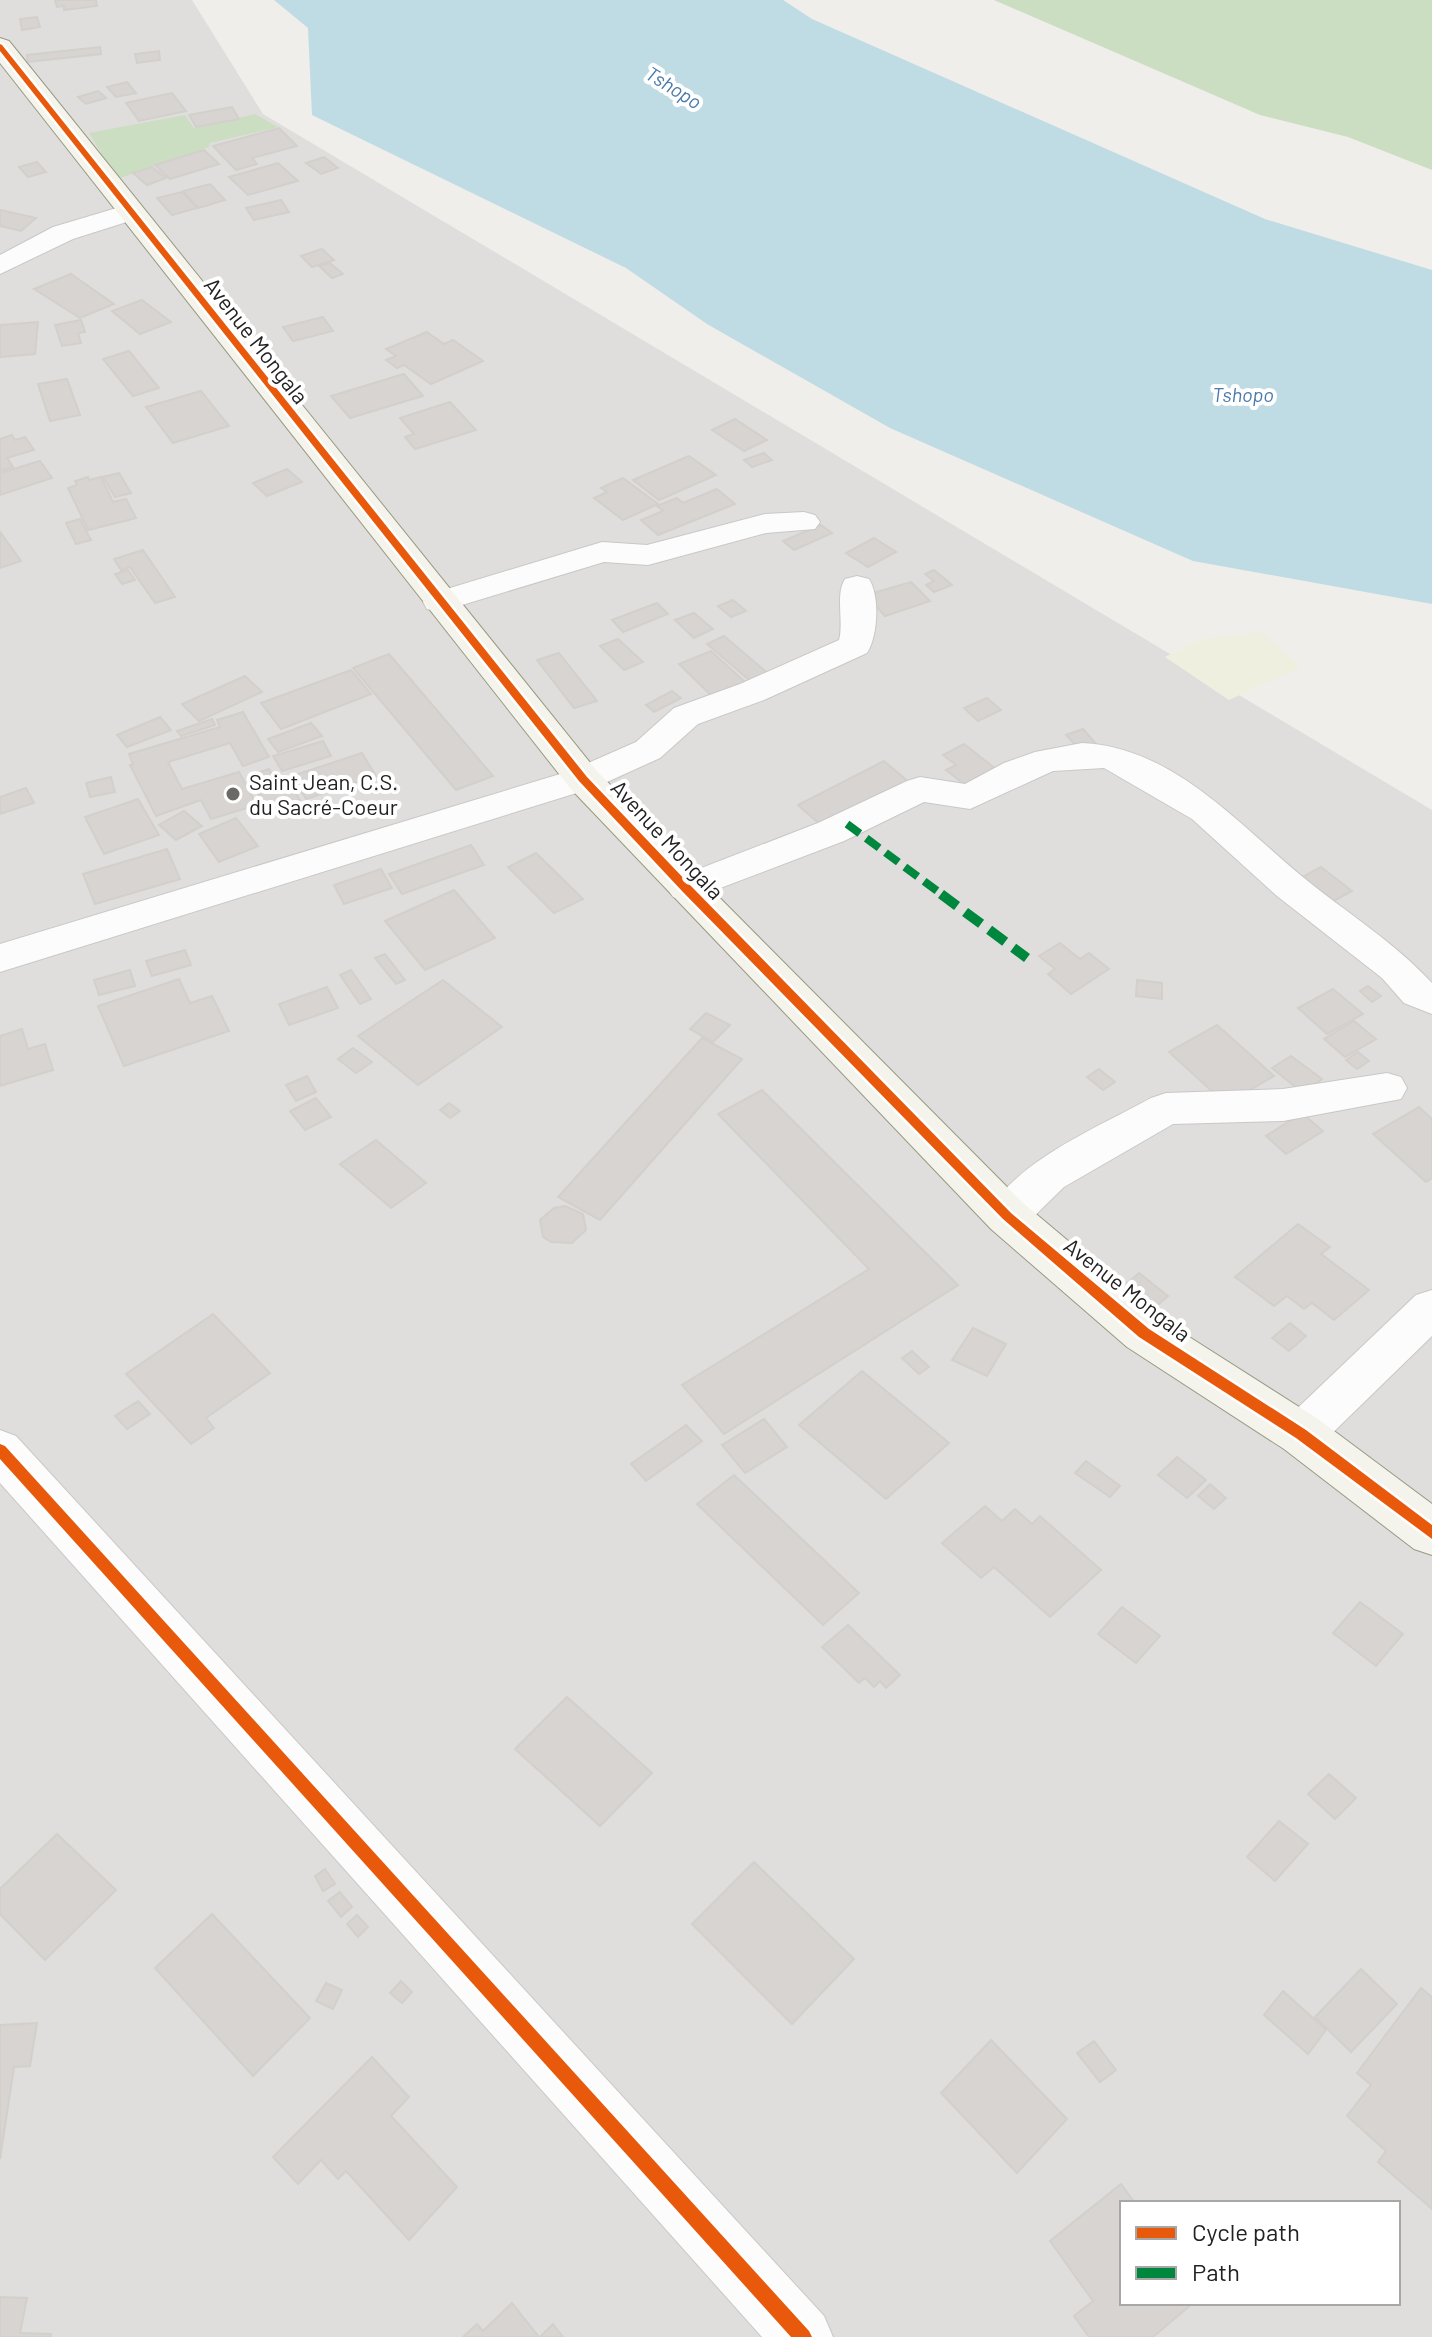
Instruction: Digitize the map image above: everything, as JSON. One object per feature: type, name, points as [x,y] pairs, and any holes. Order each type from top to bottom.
[{"type":"street","name":"Avenue Mongala","points":[[0,46],[439,602],[583,779],[686,888],[1007,1216],[1144,1333],[1301,1434],[1432,1533]]},
{"type":"street","points":[[0,266],[63,233],[130,212]]},
{"type":"street","points":[[439,602],[602,552],[648,555],[765,524],[804,522]]},
{"type":"street","points":[[0,958],[583,779],[648,750],[686,716],[752,692],[855,646],[859,627],[857,586]]},
{"type":"street","points":[[686,888],[831,832],[920,789],[970,797],[1017,771],[1048,760],[1082,755],[1105,756],[1122,761],[1205,810],[1290,887],[1396,968],[1418,993],[1432,1000]]},
{"type":"street","points":[[1007,1216],[1049,1175],[1166,1109],[1283,1105],[1387,1088]]},
{"type":"street","points":[[1301,1434],[1432,1308]]},
{"type":"street","points":[[0,1450],[803,2337]]},
{"type":"shaded area","points":[[0,0],[192,0],[263,114],[1432,810],[1432,2337],[0,2337]]},
{"type":"green space","points":[[994,0],[1432,0],[1432,170],[1348,137],[1260,115]]},
{"type":"green space","points":[[255,114],[278,127],[210,143],[209,147],[117,179],[89,133],[185,115],[194,128]]},
{"type":"green space","points":[[1262,632],[1301,667],[1229,700],[1165,657],[1199,640]]},
{"type":"water","name":"Tshopo","points":[[274,0],[783,0],[812,19],[1265,219],[1432,270],[1432,604],[1193,561],[890,428],[707,324],[626,268],[312,115],[308,28]]},
{"type":"building","points":[[55,0],[96,0],[97,6],[64,10],[64,6],[57,7]]},
{"type":"building","points":[[37,17],[40,27],[22,30],[20,19]]},
{"type":"building","points":[[100,47],[101,54],[28,62],[27,55]]},
{"type":"building","points":[[159,51],[160,60],[137,63],[135,54]]},
{"type":"building","points":[[127,82],[136,93],[116,97],[107,87]]},
{"type":"building","points":[[98,91],[106,98],[86,104],[78,97]]},
{"type":"building","points":[[172,93],[186,111],[139,121],[126,103]]},
{"type":"building","points":[[232,107],[239,119],[196,127],[189,115]]},
{"type":"building","points":[[279,128],[297,146],[252,158],[257,164],[236,170],[213,146]]},
{"type":"building","points":[[204,150],[219,164],[170,179],[155,165]]},
{"type":"building","points":[[324,157],[338,168],[321,174],[306,163]]},
{"type":"building","points":[[37,162],[46,172],[28,177],[19,167]]},
{"type":"building","points":[[278,163],[298,181],[248,195],[229,177]]},
{"type":"building","points":[[152,167],[166,178],[147,185],[133,173]]},
{"type":"building","points":[[210,184],[225,200],[198,208],[183,191]]},
{"type":"building","points":[[182,192],[197,208],[172,215],[157,198]]},
{"type":"building","points":[[281,200],[289,212],[254,220],[246,208]]},
{"type":"building","points":[[0,211],[36,218],[21,231],[0,226]]},
{"type":"building","points":[[322,249],[334,260],[312,267],[301,256]]},
{"type":"building","points":[[330,263],[343,274],[332,278],[319,266]]},
{"type":"building","points":[[71,274],[114,304],[80,318],[34,289]]},
{"type":"building","points":[[142,300],[171,322],[140,334],[112,311]]},
{"type":"building","points":[[323,317],[333,331],[293,341],[283,327]]},
{"type":"building","points":[[81,320],[85,332],[78,333],[81,343],[62,346],[55,325]]},
{"type":"building","points":[[38,322],[35,354],[0,357],[0,325]]},
{"type":"building","points":[[427,332],[444,344],[453,340],[483,361],[431,384],[404,365],[397,368],[386,360],[396,356],[386,349]]},
{"type":"building","points":[[129,351],[159,388],[133,396],[103,359]]},
{"type":"building","points":[[404,374],[423,396],[350,418],[331,396]]},
{"type":"building","points":[[67,379],[80,415],[50,421],[38,384]]},
{"type":"building","points":[[201,391],[229,426],[173,443],[146,407]]},
{"type":"building","points":[[450,402],[476,430],[415,449],[405,437],[414,434],[400,418]]},
{"type":"building","points":[[735,419],[767,440],[744,451],[712,430]]},
{"type":"building","points":[[12,435],[15,440],[25,437],[34,450],[7,458],[13,467],[0,471],[0,439]]},
{"type":"building","points":[[764,453],[772,460],[752,467],[744,460]]},
{"type":"building","points":[[689,456],[716,475],[659,500],[633,480]]},
{"type":"building","points":[[40,461],[52,478],[0,495],[0,473]]},
{"type":"building","points":[[287,469],[302,482],[267,496],[253,483]]},
{"type":"building","points":[[119,473],[131,493],[115,497],[103,477]]},
{"type":"building","points":[[88,477],[89,480],[101,477],[113,502],[126,499],[136,518],[88,530],[68,488],[77,485],[75,481]]},
{"type":"building","points":[[623,478],[658,504],[623,520],[594,498],[607,492],[601,488]]},
{"type":"building","points":[[717,489],[735,504],[658,535],[641,520],[663,511],[657,506],[677,498],[683,503]]},
{"type":"building","points":[[80,519],[91,540],[76,544],[66,523]]},
{"type":"building","points":[[821,525],[832,533],[794,550],[783,541]]},
{"type":"building","points":[[0,532],[21,561],[0,568]]},
{"type":"building","points":[[874,538],[896,552],[868,567],[846,553]]},
{"type":"building","points":[[143,550],[175,597],[155,603],[130,567],[121,570],[114,559]]},
{"type":"building","points":[[128,570],[135,580],[122,584],[115,574]]},
{"type":"building","points":[[934,570],[952,585],[934,592],[926,585],[934,581],[925,574]]},
{"type":"building","points":[[911,582],[930,601],[885,616],[866,595]]},
{"type":"building","points":[[733,600],[746,611],[731,617],[718,606]]},
{"type":"building","points":[[657,603],[668,614],[623,632],[612,620]]},
{"type":"building","points":[[694,613],[713,629],[694,638],[675,620]]},
{"type":"building","points":[[724,636],[771,676],[754,684],[707,644]]},
{"type":"building","points":[[618,639],[643,662],[624,670],[600,646]]},
{"type":"building","points":[[711,651],[746,683],[713,697],[679,664]]},
{"type":"building","points":[[559,653],[597,701],[574,708],[537,660]]},
{"type":"building","points":[[389,654],[493,776],[456,790],[353,668]]},
{"type":"building","points":[[351,670],[371,694],[281,729],[261,703]]},
{"type":"building","points":[[245,676],[262,692],[199,721],[182,704]]},
{"type":"building","points":[[672,691],[681,698],[654,712],[646,705]]},
{"type":"building","points":[[987,698],[1001,710],[978,721],[964,708]]},
{"type":"building","points":[[243,712],[269,757],[243,766],[230,743],[168,762],[182,789],[239,772],[257,805],[211,819],[201,800],[156,816],[130,765],[133,764],[129,754],[220,727],[217,720]]},
{"type":"building","points":[[160,717],[171,730],[127,747],[117,735]]},
{"type":"building","points":[[212,719],[215,725],[181,736],[177,731]]},
{"type":"building","points":[[311,723],[322,736],[278,752],[268,739]]},
{"type":"building","points":[[1083,729],[1097,745],[1080,750],[1066,735]]},
{"type":"building","points":[[323,741],[331,756],[282,771],[273,756]]},
{"type":"building","points":[[964,744],[1001,773],[969,788],[946,770],[956,765],[943,755]]},
{"type":"building","points":[[362,753],[376,776],[306,799],[292,776]]},
{"type":"building","points":[[884,761],[910,783],[824,828],[798,805]]},
{"type":"building","points":[[269,769],[275,780],[286,777],[300,800],[268,810],[248,776]]},
{"type":"building","points":[[111,777],[115,792],[90,797],[86,783]]},
{"type":"building","points":[[26,788],[34,803],[0,814],[0,797]]},
{"type":"building","points":[[138,799],[159,835],[104,854],[85,817]]},
{"type":"building","points":[[184,811],[202,826],[176,840],[159,825]]},
{"type":"building","points":[[236,818],[258,846],[219,862],[199,834]]},
{"type":"building","points":[[471,845],[484,865],[402,894],[389,874]]},
{"type":"building","points":[[167,849],[180,879],[95,904],[83,874]]},
{"type":"building","points":[[536,853],[583,899],[554,913],[508,867]]},
{"type":"building","points":[[1321,867],[1352,891],[1328,904],[1297,880]]},
{"type":"building","points":[[381,869],[392,888],[344,904],[334,885]]},
{"type":"building","points":[[454,890],[495,938],[425,970],[385,921]]},
{"type":"building","points":[[1060,943],[1080,959],[1089,953],[1109,969],[1071,994],[1048,974],[1055,969],[1039,956]]},
{"type":"building","points":[[185,950],[191,965],[152,976],[146,961]]},
{"type":"building","points":[[385,954],[405,980],[396,984],[375,958]]},
{"type":"building","points":[[130,970],[135,986],[99,995],[94,980]]},
{"type":"building","points":[[351,970],[371,999],[360,1004],[340,975]]},
{"type":"building","points":[[179,979],[190,1003],[212,996],[229,1031],[124,1066],[98,1006]]},
{"type":"building","points":[[443,980],[502,1027],[418,1085],[358,1036]]},
{"type":"building","points":[[1137,980],[1162,983],[1162,999],[1136,996]]},
{"type":"building","points":[[1368,986],[1381,996],[1372,1002],[1360,991]]},
{"type":"building","points":[[327,987],[338,1008],[289,1025],[279,1004]]},
{"type":"building","points":[[1333,989],[1363,1014],[1327,1034],[1298,1008]]},
{"type":"building","points":[[706,1013],[730,1025],[713,1042],[690,1029]]},
{"type":"building","points":[[1354,1021],[1376,1039],[1345,1057],[1324,1039]]},
{"type":"building","points":[[1217,1025],[1274,1076],[1226,1104],[1169,1052]]},
{"type":"building","points":[[22,1029],[28,1049],[45,1044],[53,1070],[0,1086],[0,1036]]},
{"type":"building","points":[[702,1038],[742,1059],[600,1220],[558,1197]]},
{"type":"building","points":[[353,1048],[372,1062],[356,1073],[338,1059]]},
{"type":"building","points":[[1358,1052],[1369,1061],[1357,1069],[1346,1060]]},
{"type":"building","points":[[1291,1056],[1322,1079],[1303,1093],[1272,1068]]},
{"type":"building","points":[[1099,1069],[1115,1082],[1103,1090],[1087,1077]]},
{"type":"building","points":[[307,1076],[316,1092],[296,1101],[286,1085]]},
{"type":"building","points":[[762,1090],[958,1285],[724,1434],[682,1385],[869,1269],[718,1114]]},
{"type":"building","points":[[316,1098],[331,1117],[305,1130],[290,1111]]},
{"type":"building","points":[[449,1103],[460,1111],[450,1118],[440,1110]]},
{"type":"building","points":[[1419,1107],[1432,1119],[1432,1178],[1426,1182],[1373,1134]]},
{"type":"building","points":[[1302,1113],[1323,1131],[1286,1154],[1266,1136]]},
{"type":"building","points":[[376,1140],[426,1183],[391,1208],[340,1164]]},
{"type":"building","points":[[565,1206],[583,1214],[586,1230],[572,1243],[551,1242],[543,1237],[540,1220],[554,1208]]},
{"type":"building","points":[[1298,1224],[1330,1247],[1321,1254],[1369,1290],[1334,1320],[1312,1303],[1304,1309],[1287,1296],[1274,1306],[1235,1277]]},
{"type":"building","points":[[1139,1273],[1168,1296],[1154,1308],[1125,1285]]},
{"type":"building","points":[[213,1314],[270,1373],[206,1418],[214,1428],[191,1444],[126,1374]]},
{"type":"building","points":[[1290,1323],[1306,1336],[1289,1351],[1272,1338]]},
{"type":"building","points":[[973,1328],[1006,1344],[987,1376],[952,1360]]},
{"type":"building","points":[[912,1351],[929,1367],[919,1374],[902,1358]]},
{"type":"building","points":[[862,1371],[949,1443],[886,1499],[799,1425]]},
{"type":"building","points":[[138,1401],[150,1414],[127,1429],[115,1416]]},
{"type":"building","points":[[764,1419],[787,1447],[745,1473],[722,1445]]},
{"type":"building","points":[[686,1425],[702,1441],[646,1481],[631,1464]]},
{"type":"building","points":[[1177,1457],[1206,1480],[1187,1498],[1158,1475]]},
{"type":"building","points":[[1086,1461],[1120,1486],[1110,1497],[1075,1473]]},
{"type":"building","points":[[734,1475],[859,1593],[823,1625],[697,1504]]},
{"type":"building","points":[[1210,1484],[1226,1498],[1214,1509],[1198,1496]]},
{"type":"building","points":[[985,1506],[1002,1521],[1015,1509],[1032,1524],[1040,1516],[1101,1570],[1050,1617],[994,1567],[981,1578],[942,1543]]},
{"type":"building","points":[[1360,1602],[1403,1634],[1376,1666],[1333,1633]]},
{"type":"building","points":[[1122,1607],[1160,1636],[1136,1663],[1098,1634]]},
{"type":"building","points":[[848,1625],[900,1675],[886,1688],[880,1681],[874,1687],[865,1678],[859,1683],[822,1647]]},
{"type":"building","points":[[567,1697],[652,1773],[600,1826],[515,1749]]},
{"type":"building","points":[[1329,1774],[1356,1798],[1335,1819],[1308,1794]]},
{"type":"building","points":[[1279,1821],[1308,1844],[1275,1881],[1247,1857]]},
{"type":"building","points":[[57,1834],[116,1890],[45,1960],[0,1914],[0,1889]]},
{"type":"building","points":[[754,1862],[854,1959],[792,2024],[692,1924]]},
{"type":"building","points":[[325,1869],[335,1884],[323,1891],[315,1876]]},
{"type":"building","points":[[340,1892],[352,1907],[341,1917],[328,1901]]},
{"type":"building","points":[[212,1914],[310,2018],[253,2076],[155,1968]]},
{"type":"building","points":[[357,1915],[368,1927],[358,1937],[347,1924]]},
{"type":"building","points":[[1361,1969],[1397,2004],[1351,2052],[1315,2017]]},
{"type":"building","points":[[401,1981],[412,1992],[402,2003],[390,1993]]},
{"type":"building","points":[[326,1983],[342,1990],[333,2009],[316,2001]]},
{"type":"building","points":[[1421,1988],[1432,1997],[1432,2209],[1378,2162],[1386,2151],[1347,2116],[1371,2085],[1357,2073]]},
{"type":"building","points":[[1283,1991],[1326,2030],[1308,2054],[1264,2015]]},
{"type":"building","points":[[37,2023],[30,2066],[14,2067],[0,2159],[0,2025]]},
{"type":"building","points":[[991,2040],[1067,2119],[1017,2173],[941,2093]]},
{"type":"building","points":[[1094,2041],[1116,2070],[1100,2082],[1077,2053]]},
{"type":"building","points":[[372,2057],[409,2097],[391,2116],[457,2187],[409,2240],[346,2171],[338,2179],[321,2160],[298,2184],[273,2157]]},
{"type":"building","points":[[1121,2184],[1134,2201],[1120,2201],[1120,2305],[1191,2305],[1153,2337],[1089,2337],[1074,2316],[1093,2301],[1050,2241]]},
{"type":"building","points":[[0,2297],[27,2298],[20,2333],[51,2334],[51,2337],[0,2337]]},
{"type":"building","points":[[512,2303],[539,2337],[463,2337],[477,2324],[483,2331]]},
{"type":"building","points":[[553,2324],[563,2337],[540,2337]]},
{"type":"marked path","points":[[847,824],[1027,958]]},
{"type":"cycle path","points":[[0,46],[583,779],[686,888],[1007,1216],[1144,1333],[1301,1434],[1432,1533]]},
{"type":"cycle path","points":[[0,1450],[803,2337]]},
{"type":"place","name":"Saint Jean, C.S. du Sacré-Coeur","points":[[233,794]]}]
